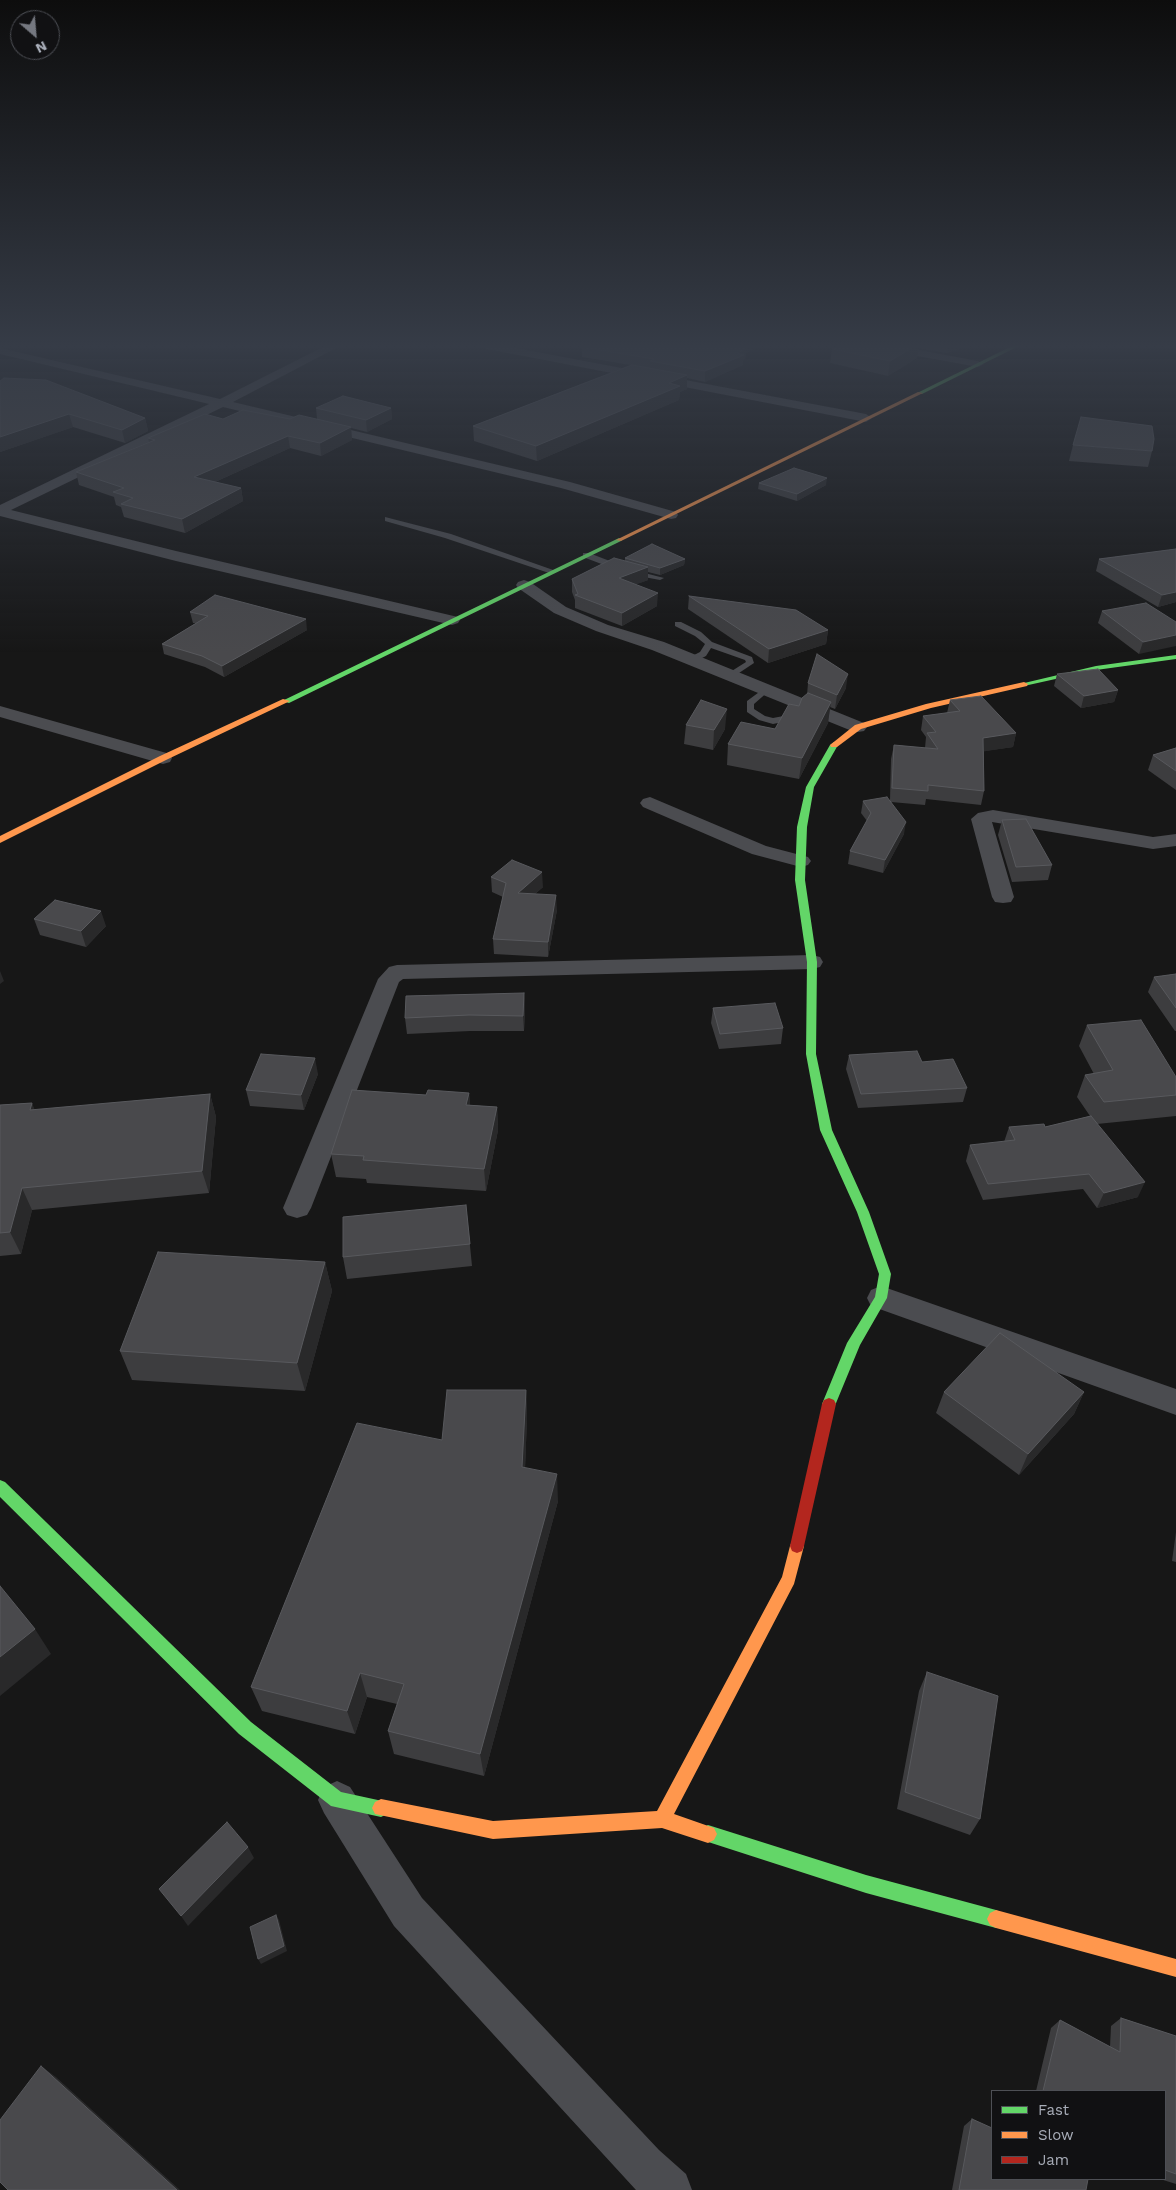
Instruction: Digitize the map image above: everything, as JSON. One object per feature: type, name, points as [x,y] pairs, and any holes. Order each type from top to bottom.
[{"type":"street","points":[[0,511],[129,448]]},
{"type":"street","points":[[411,448],[565,485],[671,515]]},
{"type":"street","points":[[0,840],[163,758],[188,748],[805,448]]},
{"type":"street","points":[[0,511],[176,556],[452,620]]},
{"type":"street","points":[[524,585],[560,610],[602,628],[691,660],[858,727]]},
{"type":"street","points":[[662,1819],[789,1579],[812,1485],[830,1398],[854,1343],[881,1298],[885,1274],[862,1212],[826,1130],[811,1054],[812,962],[800,880],[802,827],[810,788],[833,745],[858,727],[929,706],[1078,672],[1176,657]]},
{"type":"street","points":[[0,710],[163,758]]},
{"type":"street","points":[[650,803],[759,850],[801,860]]},
{"type":"street","points":[[1003,897],[981,819],[985,817],[993,816],[1153,843],[1176,840]]},
{"type":"street","points":[[297,1208],[389,980],[397,972],[812,962]]},
{"type":"street","points":[[881,1298],[1176,1402]]},
{"type":"street","points":[[0,1487],[245,1728],[337,1800],[408,1912],[643,2166],[670,2190]]},
{"type":"street","points":[[337,1800],[494,1830],[662,1819],[866,1884],[1176,1968]]},
{"type":"lane","points":[[388,520],[448,536],[552,571]]},
{"type":"lane","points":[[586,555],[631,572],[660,578]]},
{"type":"lane","points":[[678,624],[698,634],[709,644],[749,659],[750,663],[730,676]]},
{"type":"lane","points":[[691,660],[703,654],[709,644]]},
{"type":"lane","points":[[766,690],[750,703],[750,710],[762,718],[773,720],[793,718],[809,707]]},
{"type":"building","points":[[135,448],[260,448],[194,477],[241,488],[182,519],[121,504],[133,498],[113,492],[124,488],[76,472]]},
{"type":"building","points":[[1115,448],[1152,448],[1152,451]]},
{"type":"building","points":[[794,468],[827,478],[797,494],[759,483]]},
{"type":"building","points":[[652,544],[685,559],[660,568],[625,558]]},
{"type":"building","points":[[1176,549],[1176,592],[1162,595],[1099,559]]},
{"type":"building","points":[[614,558],[648,567],[619,578],[658,593],[622,613],[575,595],[578,594],[572,579]]},
{"type":"building","points":[[215,595],[306,619],[222,666],[202,656],[162,644],[208,616],[190,612]]},
{"type":"building","points":[[689,596],[796,610],[828,630],[769,649]]},
{"type":"building","points":[[1146,603],[1176,622],[1176,635],[1143,642],[1102,611]]},
{"type":"building","points":[[817,654],[848,674],[837,695],[808,683]]},
{"type":"building","points":[[1098,669],[1118,690],[1084,696],[1057,674]]},
{"type":"building","points":[[808,693],[831,702],[802,758],[728,744],[741,722],[775,729],[789,704],[799,706],[802,698]]},
{"type":"building","points":[[981,696],[1016,733],[983,738],[984,791],[928,785],[928,791],[892,788],[894,745],[938,749],[927,733],[936,732],[923,716],[960,711],[950,700]]},
{"type":"building","points":[[701,700],[727,709],[714,730],[686,725]]},
{"type":"building","points":[[1176,748],[1176,771],[1153,755]]},
{"type":"building","points":[[887,797],[906,822],[885,860],[850,851],[871,813],[863,801]]},
{"type":"building","points":[[1026,819],[1052,865],[1016,867],[1002,820]]},
{"type":"building","points":[[512,860],[542,872],[518,893],[556,895],[548,942],[493,939],[506,883],[491,877]]},
{"type":"building","points":[[55,900],[101,911],[81,931],[34,919]]},
{"type":"building","points":[[1176,974],[1176,1008],[1154,977]]},
{"type":"building","points":[[524,993],[523,1016],[469,1015],[405,1018],[406,996]]},
{"type":"building","points":[[775,1003],[783,1028],[720,1034],[713,1008]]},
{"type":"building","points":[[1141,1020],[1176,1077],[1176,1095],[1104,1102],[1085,1075],[1113,1070],[1087,1025]]},
{"type":"building","points":[[917,1051],[922,1062],[953,1059],[967,1088],[861,1094],[849,1055]]},
{"type":"building","points":[[261,1054],[315,1058],[301,1095],[246,1090]]},
{"type":"building","points":[[352,1090],[426,1095],[428,1090],[469,1093],[466,1105],[497,1107],[484,1169],[363,1160],[364,1156],[331,1154]]},
{"type":"building","points":[[210,1094],[202,1171],[22,1188],[10,1232],[0,1233],[0,1105],[32,1103],[30,1110]]},
{"type":"building","points":[[1091,1116],[1145,1182],[1104,1193],[1089,1174],[988,1184],[970,1145],[1015,1140],[1009,1127],[1044,1124],[1045,1127]]},
{"type":"building","points":[[466,1205],[470,1244],[343,1257],[343,1217]]},
{"type":"building","points":[[158,1252],[325,1262],[297,1363],[120,1351]]},
{"type":"building","points":[[1000,1333],[1084,1392],[1028,1454],[944,1392]]},
{"type":"building","points":[[447,1390],[526,1390],[522,1467],[557,1474],[480,1754],[388,1731],[404,1684],[360,1673],[347,1711],[251,1687],[357,1423],[442,1440]]},
{"type":"building","points":[[0,1586],[35,1629],[0,1657]]},
{"type":"building","points":[[927,1672],[998,1696],[980,1819],[905,1792]]},
{"type":"building","points":[[227,1822],[248,1847],[181,1916],[159,1889]]},
{"type":"building","points":[[276,1915],[284,1946],[258,1959],[250,1927]]},
{"type":"building","points":[[1121,2018],[1176,2036],[1176,2174],[1166,2170],[1166,2090],[1043,2090],[1060,2020],[1120,2052]]},
{"type":"building","points":[[41,2066],[177,2190],[8,2190],[0,2182],[0,2120]]},
{"type":"building","points":[[972,2119],[991,2128],[991,2180],[1088,2180],[1086,2190],[959,2190]]},
{"type":"traffic: fast","points":[[286,701],[619,540]]},
{"type":"traffic: fast","points":[[1024,684],[1096,668],[1176,657]]},
{"type":"traffic: fast","points":[[829,1404],[854,1343],[881,1298],[885,1274],[863,1212],[826,1130],[811,1054],[812,962],[800,880],[802,827],[810,787],[834,745]]},
{"type":"traffic: fast","points":[[0,1487],[245,1728],[337,1800],[381,1808]]},
{"type":"traffic: fast","points":[[708,1834],[866,1884],[996,1919]]},
{"type":"traffic: slow","points":[[619,540],[807,448]]},
{"type":"traffic: slow","points":[[834,745],[858,727],[929,706],[1024,684]]},
{"type":"traffic: slow","points":[[0,840],[163,758],[286,701]]},
{"type":"traffic: slow","points":[[662,1819],[789,1579],[797,1546]]},
{"type":"traffic: slow","points":[[381,1808],[493,1830],[662,1819],[708,1834]]},
{"type":"traffic: slow","points":[[996,1919],[1176,1968]]},
{"type":"traffic: jam","points":[[797,1546],[829,1404]]}]
